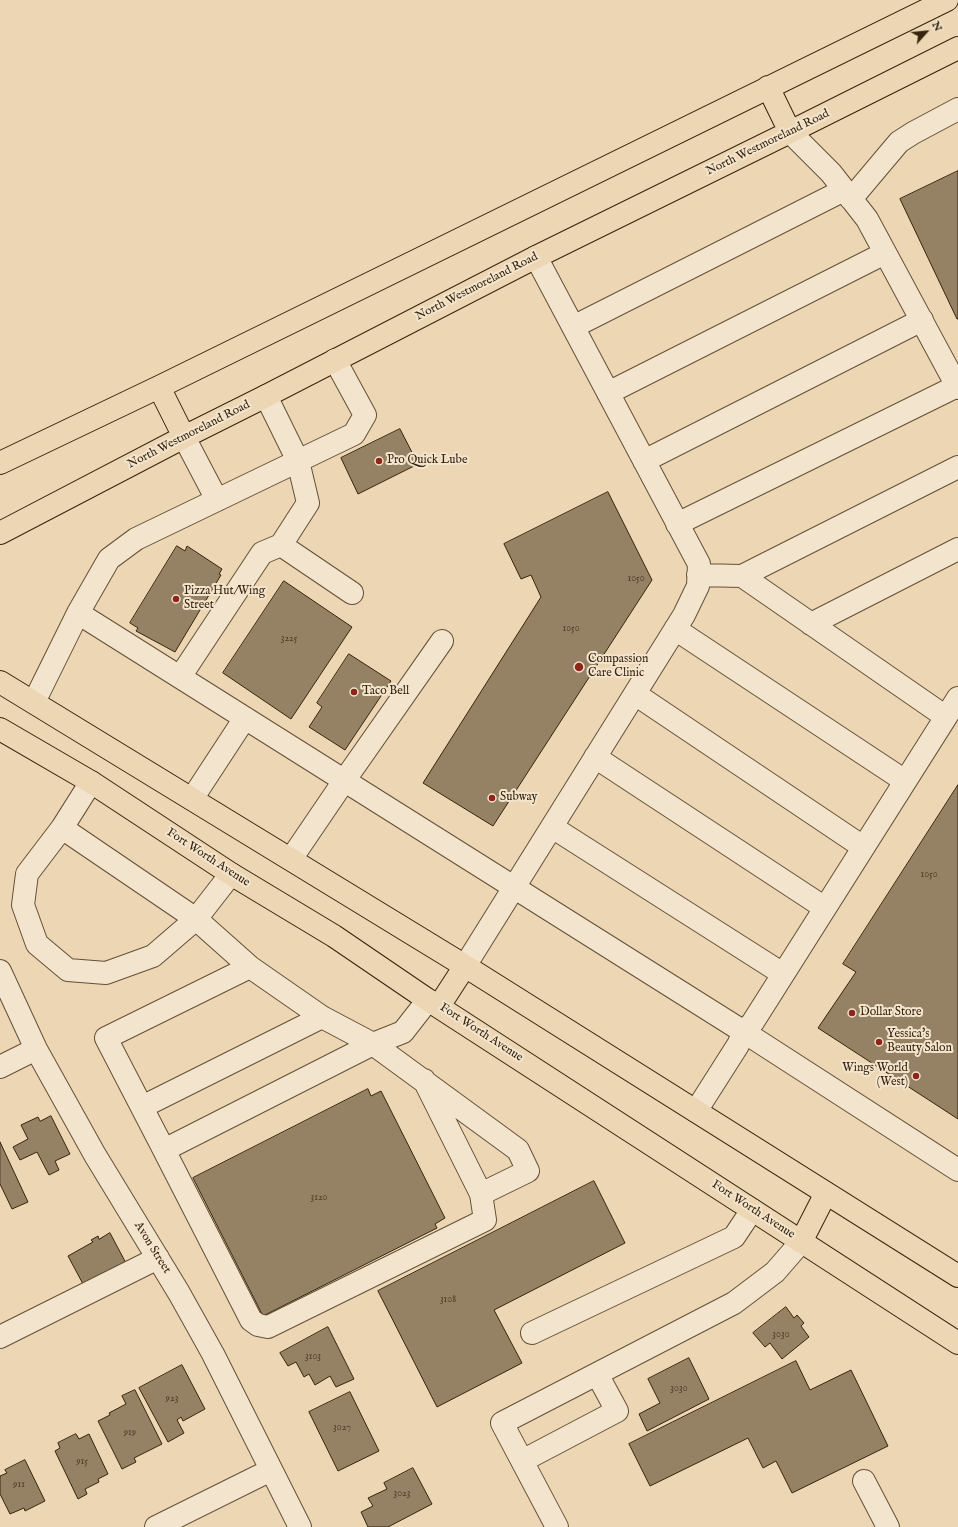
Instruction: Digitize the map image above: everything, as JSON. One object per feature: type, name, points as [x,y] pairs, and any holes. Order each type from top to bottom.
[{"type":"main road","points":[[0,463],[947,0]]},
{"type":"main road","name":"North Westmoreland Road","points":[[2,534],[184,437],[536,257],[958,48]]},
{"type":"main road","points":[[768,87],[790,132]]},
{"type":"main road","points":[[159,386],[184,437]]},
{"type":"main road","points":[[0,666],[6,685],[465,966],[958,1276]]},
{"type":"main road","name":"Fort Worth Avenue","points":[[0,729],[91,782],[231,874],[334,936],[434,1003],[958,1344]]},
{"type":"main road","points":[[434,1003],[465,966]]},
{"type":"main road","points":[[802,1242],[826,1193]]},
{"type":"street","points":[[573,327],[848,195],[899,142],[958,109]]},
{"type":"street","points":[[677,524],[958,387],[867,219],[830,173],[790,132]]},
{"type":"street","points":[[608,393],[885,253]]},
{"type":"street","points":[[465,966],[684,615],[698,586],[699,564],[536,257]]},
{"type":"street","points":[[644,461],[922,320]]},
{"type":"street","points":[[34,702],[78,613],[109,559],[136,539],[354,434],[365,415],[335,360]]},
{"type":"street","points":[[180,677],[262,553],[280,545],[308,503],[298,461],[266,396]]},
{"type":"street","points":[[184,437],[217,500]]},
{"type":"street","points":[[698,575],[742,576],[958,467]]},
{"type":"street","points":[[280,545],[352,593]]},
{"type":"street","points":[[811,624],[958,549]]},
{"type":"street","points":[[742,576],[946,717]]},
{"type":"street","points":[[78,613],[744,1032],[958,1170]]},
{"type":"street","points":[[675,629],[905,781]]},
{"type":"street","points":[[291,859],[344,780],[442,640]]},
{"type":"street","points":[[635,694],[863,847]]},
{"type":"street","points":[[696,1111],[738,1045],[744,1032],[753,1022],[958,698]]},
{"type":"street","points":[[192,799],[245,718]]},
{"type":"street","points":[[596,757],[825,908]]},
{"type":"street","points":[[91,782],[62,828],[27,874],[23,905],[37,944],[68,970],[106,973],[153,956],[196,919],[231,874]]},
{"type":"street","points":[[552,827],[783,974]]},
{"type":"street","points":[[62,828],[196,919],[250,967],[322,1017],[373,1044],[518,1150],[528,1171],[481,1194]]},
{"type":"street","points":[[250,967],[106,1038],[251,1320],[258,1325],[268,1327],[485,1220],[481,1194],[424,1080]]},
{"type":"street","name":"Avon Street","points":[[0,971],[36,1049],[95,1156],[158,1258],[213,1354],[300,1527]]},
{"type":"street","points":[[164,1150],[373,1044],[403,1032],[434,1003]]},
{"type":"street","points":[[142,1107],[322,1017]]},
{"type":"street","points":[[0,1067],[36,1049]]},
{"type":"street","points":[[532,1333],[734,1237],[752,1210]]},
{"type":"street","points":[[557,1527],[502,1423],[734,1303],[775,1272],[802,1242]]},
{"type":"street","points":[[0,1338],[158,1258]]},
{"type":"street","points":[[522,1461],[617,1411],[597,1374]]},
{"type":"street","points":[[156,1527],[271,1470]]},
{"type":"street","points":[[864,1480],[888,1527]]},
{"type":"building","points":[[958,171],[958,319],[957,319],[900,199]]},
{"type":"building","name":"Pro Quick Lube","points":[[400,429],[418,464],[358,494],[341,458]]},
{"type":"building","points":[[608,492],[652,580],[493,826],[423,783],[541,597],[531,575],[521,579],[504,544]]},
{"type":"building","name":"Pizza Hut/Wing Street","points":[[177,546],[185,551],[187,546],[222,569],[219,574],[221,575],[175,652],[136,631],[138,628],[130,623]]},
{"type":"building","points":[[284,581],[352,627],[291,719],[223,673]]},
{"type":"building","name":"Taco Bell","points":[[349,654],[391,681],[345,750],[309,727],[322,707],[317,703]]},
{"type":"building","points":[[958,785],[958,1119],[818,1028],[856,972],[843,964]]},
{"type":"building","points":[[368,1089],[371,1096],[381,1091],[445,1218],[435,1224],[437,1228],[263,1316],[193,1178]]},
{"type":"building","points":[[51,1116],[70,1154],[55,1161],[59,1170],[49,1175],[37,1152],[20,1160],[13,1147],[28,1139],[21,1125],[38,1117],[40,1121]]},
{"type":"building","points":[[0,1142],[28,1202],[12,1209],[0,1184]]},
{"type":"building","points":[[594,1181],[625,1243],[494,1310],[522,1363],[437,1407],[378,1291]]},
{"type":"building","points":[[110,1233],[127,1265],[83,1284],[68,1256],[93,1242],[91,1240],[98,1236],[99,1239]]},
{"type":"building","points":[[786,1307],[794,1318],[797,1315],[804,1323],[801,1326],[809,1337],[782,1359],[770,1343],[765,1347],[753,1333]]},
{"type":"building","points":[[328,1327],[354,1379],[336,1387],[330,1376],[315,1385],[309,1374],[304,1377],[296,1362],[288,1366],[280,1353]]},
{"type":"building","points":[[689,1358],[709,1399],[647,1431],[639,1414],[660,1403],[648,1379]]},
{"type":"building","points":[[796,1361],[810,1390],[851,1370],[888,1446],[792,1493],[776,1461],[763,1468],[748,1438],[650,1486],[629,1444]]},
{"type":"building","points":[[182,1365],[205,1409],[183,1421],[181,1417],[177,1420],[184,1433],[168,1442],[139,1388]]},
{"type":"building","points":[[135,1390],[162,1444],[134,1458],[136,1462],[122,1469],[98,1421],[126,1404],[122,1396]]},
{"type":"building","points":[[350,1392],[379,1451],[338,1471],[309,1412]]},
{"type":"building","points":[[76,1434],[79,1439],[89,1434],[108,1474],[98,1479],[99,1482],[85,1489],[87,1494],[78,1499],[55,1451],[60,1448],[58,1443]]},
{"type":"building","points":[[25,1460],[45,1501],[25,1511],[24,1508],[10,1514],[0,1494],[0,1476],[7,1473],[5,1470]]},
{"type":"building","points":[[413,1468],[432,1504],[388,1527],[368,1527],[361,1512],[373,1506],[368,1498],[387,1489],[384,1483]]},
{"type":"place","name":"Pro Quick Lube","points":[[379,461]]},
{"type":"place","name":"Pizza Hut/Wing Street","points":[[176,599]]},
{"type":"place","name":"Compassion Care Clinic","points":[[579,667]]},
{"type":"place","name":"Taco Bell","points":[[354,692]]},
{"type":"place","name":"Subway","points":[[492,798]]},
{"type":"place","name":"Dollar Store","points":[[852,1013]]},
{"type":"place","name":"Yessica's Beauty Salon","points":[[879,1042]]},
{"type":"place","name":"Wings World (West)","points":[[916,1076]]}]
